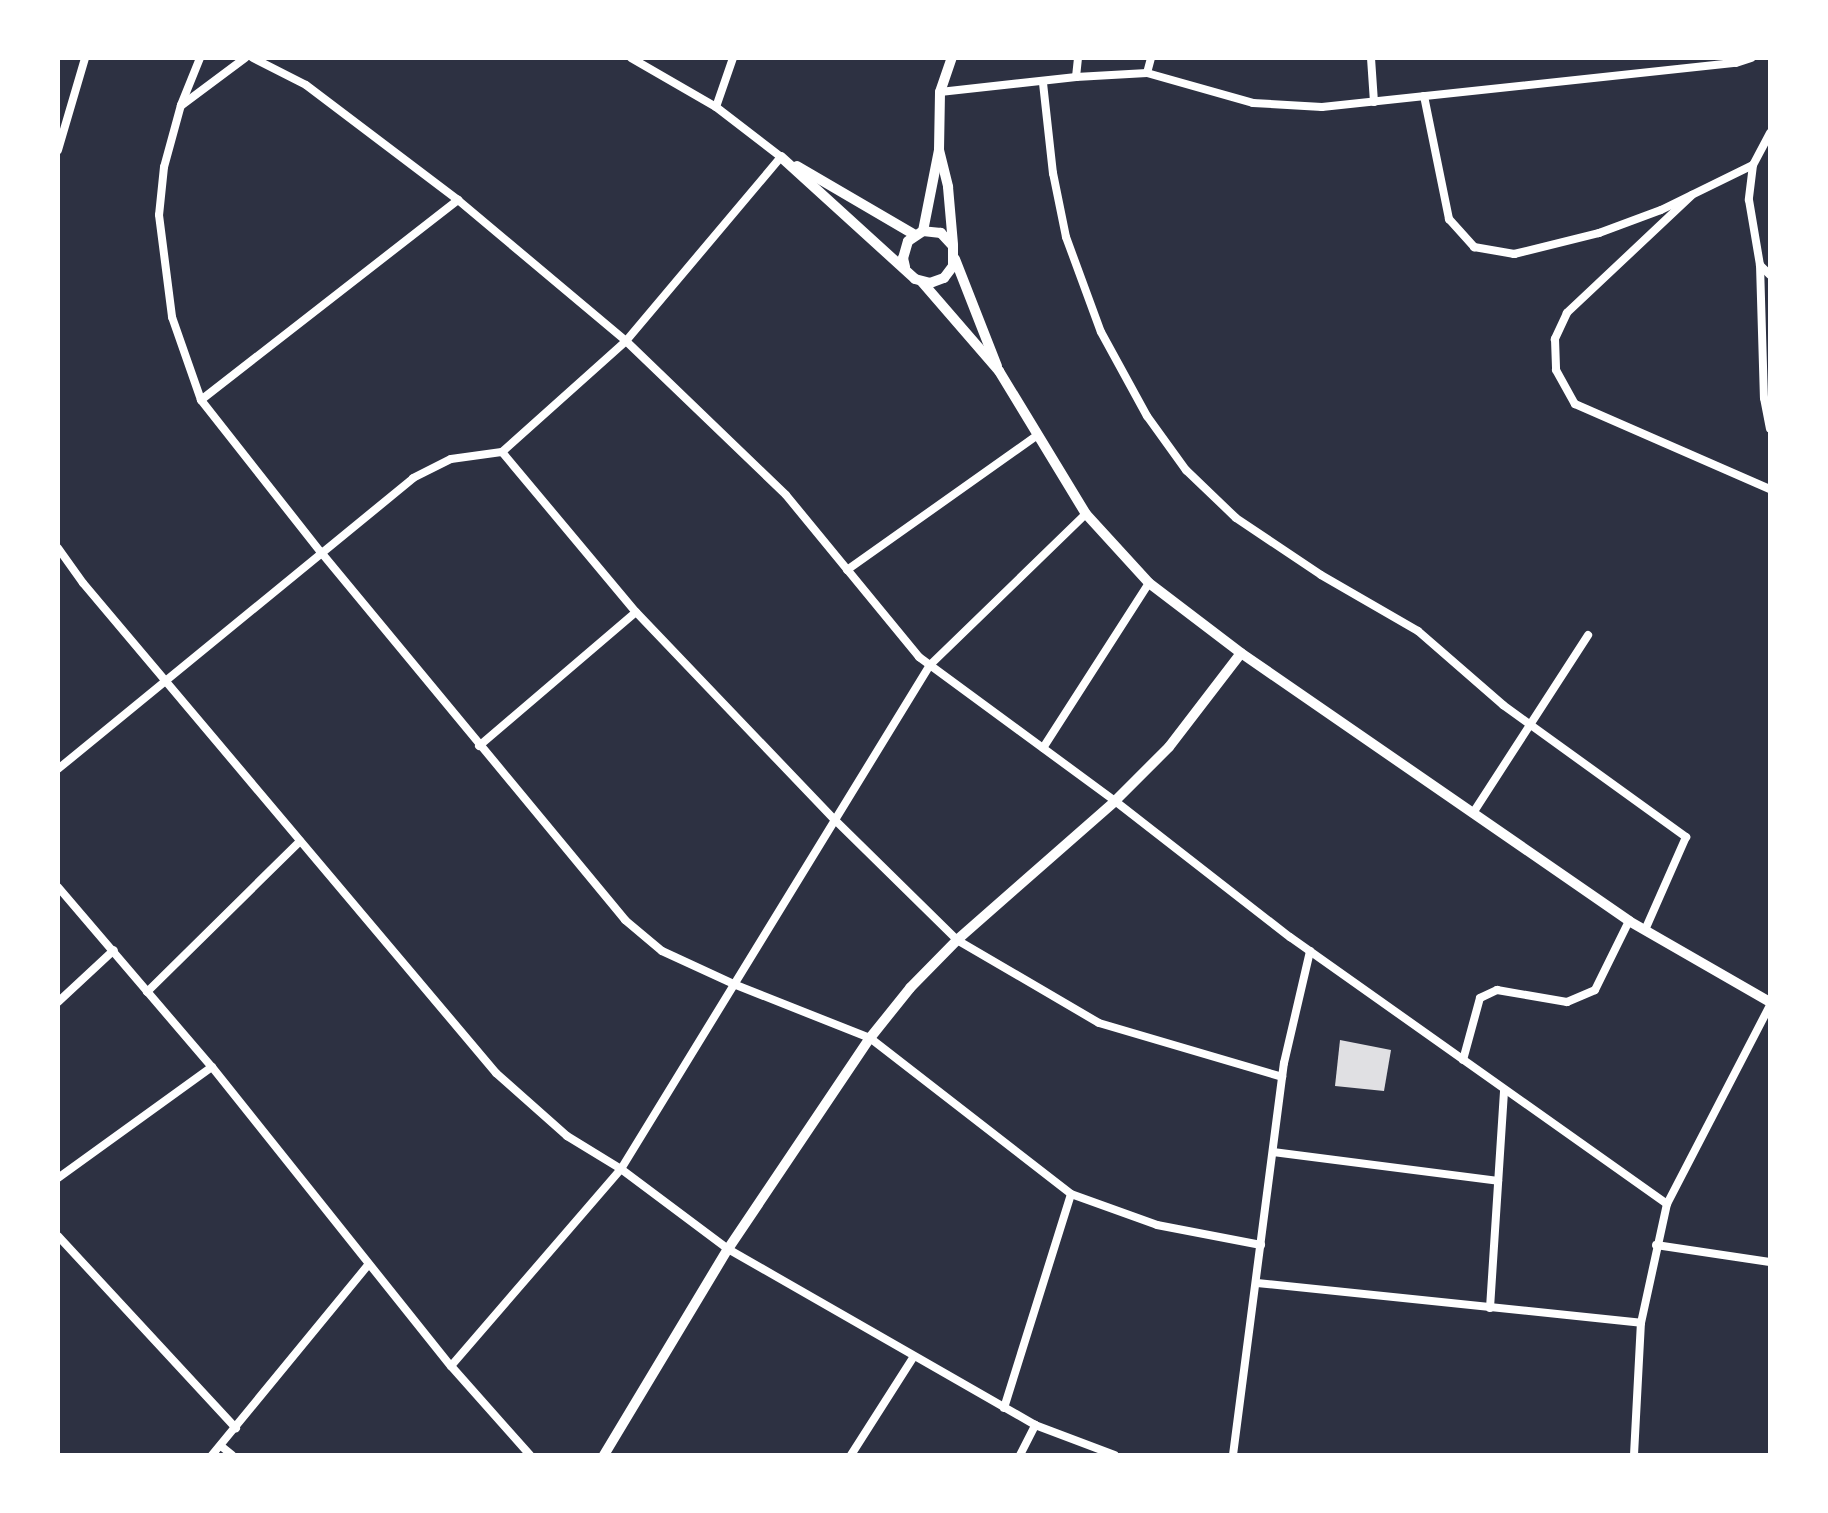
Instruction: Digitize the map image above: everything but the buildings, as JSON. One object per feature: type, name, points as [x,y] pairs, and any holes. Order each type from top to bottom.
[{"type":"street","points":[[58,150],[85,58]]},
{"type":"street","points":[[200,58],[181,105],[164,167],[159,215],[172,317],[201,400],[320,551],[625,920],[662,951],[736,985],[870,1038],[1071,1194],[1157,1225],[1261,1245]]},
{"type":"street","points":[[181,105],[245,58]]},
{"type":"street","points":[[253,58],[306,85],[458,200],[626,341],[786,495],[919,657],[1115,801],[1310,951],[1667,1204]]},
{"type":"street","points":[[631,58],[716,107],[781,157],[922,282],[999,371],[1086,514],[1149,583],[1241,653],[1629,921],[1770,1003],[1667,1204],[1641,1323],[1634,1455]]},
{"type":"street","points":[[716,107],[733,58]]},
{"type":"street","points":[[905,267],[904,249],[919,233],[939,150],[940,92],[952,58]]},
{"type":"street","points":[[1076,77],[1078,58]]},
{"type":"street","points":[[1147,73],[1151,58]]},
{"type":"street","points":[[1371,58],[1374,102]]},
{"type":"street","points":[[940,92],[1076,77],[1147,73],[1253,103],[1286,107],[1374,102],[1736,63],[1751,58]]},
{"type":"street","points":[[1043,83],[1053,173],[1071,251],[1101,332],[1147,416],[1186,470],[1236,518],[1321,575],[1418,631],[1530,724],[1686,837],[1645,930]]},
{"type":"street","points":[[1424,96],[1449,219],[1474,247],[1514,254],[1599,233],[1692,195],[1753,165]]},
{"type":"street","points":[[1770,133],[1753,165],[1749,200],[1760,265],[1764,398],[1770,428]]},
{"type":"street","points":[[939,150],[948,187],[955,259],[999,371]]},
{"type":"street","points":[[781,157],[919,233],[941,233],[953,246]]},
{"type":"street","points":[[58,769],[320,551],[413,478],[451,459],[502,452],[626,341],[781,157]]},
{"type":"street","points":[[1692,195],[1567,313],[1555,339],[1556,370],[1575,404],[1770,489]]},
{"type":"street","points":[[201,400],[458,200]]},
{"type":"street","points":[[922,282],[944,278],[955,259]]},
{"type":"street","points":[[1760,265],[1770,275]]},
{"type":"street","points":[[847,570],[1038,435]]},
{"type":"street","points":[[502,452],[636,612],[834,819],[957,940],[1099,1023],[1282,1077]]},
{"type":"street","points":[[451,1366],[621,1169],[930,665],[1086,514]]},
{"type":"street","points":[[58,548],[83,583],[496,1073],[567,1136],[621,1169],[728,1249],[1035,1425],[1115,1455]]},
{"type":"street","points":[[1043,748],[1149,583]]},
{"type":"street","points":[[479,746],[636,612]]},
{"type":"street","points":[[1473,813],[1588,635]]},
{"type":"street","points":[[604,1455],[728,1249],[870,1038],[910,988],[957,940],[1115,801],[1169,747],[1241,653]]},
{"type":"street","points":[[147,992],[300,841]]},
{"type":"street","points":[[58,887],[212,1067],[451,1366],[530,1455]]},
{"type":"street","points":[[1463,1060],[1480,998],[1497,990],[1567,1002],[1595,990],[1629,921]]},
{"type":"street","points":[[58,1002],[114,950]]},
{"type":"street","points":[[1233,1455],[1282,1077],[1310,951]]},
{"type":"street","points":[[58,1178],[212,1067]]},
{"type":"street","points":[[1490,1308],[1504,1090]]},
{"type":"street","points":[[1273,1152],[1498,1181]]},
{"type":"street","points":[[1004,1408],[1071,1194]]},
{"type":"street","points":[[58,1236],[236,1428]]},
{"type":"street","points":[[1656,1245],[1770,1262]]},
{"type":"street","points":[[212,1455],[369,1264]]},
{"type":"street","points":[[1257,1283],[1641,1323]]},
{"type":"street","points":[[851,1455],[914,1356]]},
{"type":"street","points":[[1020,1455],[1035,1425]]},
{"type":"street","points":[[221,1446],[232,1455]]}]
